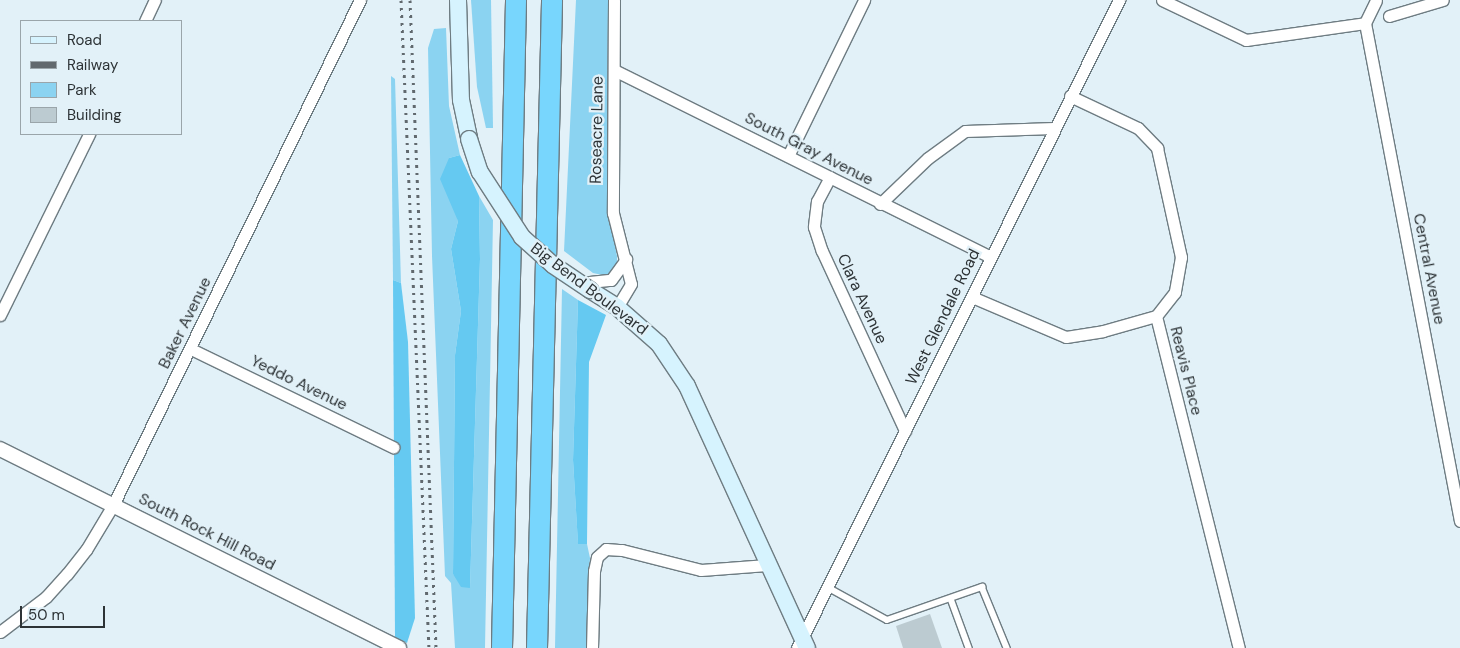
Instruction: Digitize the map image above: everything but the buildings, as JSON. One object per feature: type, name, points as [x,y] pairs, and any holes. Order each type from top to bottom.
[{"type":"highway","points":[[502,648],[516,0]]},
{"type":"highway","points":[[537,648],[552,0]]},
{"type":"main road","name":"Big Bend Boulevard","points":[[458,0],[461,100],[469,139],[480,172],[522,237],[585,286],[617,307],[659,344],[687,386],[802,644]]},
{"type":"street","points":[[145,20],[155,0]]},
{"type":"street","name":"Baker Avenue","points":[[0,632],[46,597],[67,574],[86,550],[113,505],[191,349],[360,0]]},
{"type":"street","name":"Roseacre Lane","points":[[614,0],[613,214],[631,284],[617,307]]},
{"type":"street","points":[[788,156],[864,0]]},
{"type":"street","name":"West Glendale Road","points":[[802,644],[827,587],[1119,0]]},
{"type":"street","points":[[1162,0],[1246,40],[1365,23],[1376,0]]},
{"type":"street","points":[[1389,16],[1442,0]]},
{"type":"street","name":"Central Avenue","points":[[1365,23],[1460,521]]},
{"type":"street","name":"South Gray Avenue","points":[[614,70],[830,177],[880,204],[990,257]]},
{"type":"street","name":"Reavis Place","points":[[1070,96],[1138,128],[1157,148],[1181,257],[1175,292],[1156,316],[1239,648]]},
{"type":"street","points":[[880,204],[928,158],[965,131],[1054,128]]},
{"type":"street","points":[[0,315],[89,135]]},
{"type":"street","name":"Clara Avenue","points":[[830,177],[817,201],[814,227],[822,251],[905,431]]},
{"type":"street","points":[[585,286],[611,280],[626,259]]},
{"type":"street","points":[[972,297],[1066,337],[1095,333],[1156,316]]},
{"type":"street","name":"Yeddo Avenue","points":[[191,349],[393,448]]},
{"type":"street","name":"South Rock Hill Road","points":[[0,448],[396,647]]},
{"type":"street","points":[[592,648],[594,571],[600,553],[612,548],[701,570],[768,565]]},
{"type":"lane","points":[[827,587],[887,620],[982,587],[1007,648]]},
{"type":"lane","points":[[951,599],[969,648]]},
{"type":"green space","points":[[471,0],[491,0],[493,128],[486,128],[477,87]]},
{"type":"green space","points":[[576,0],[608,0],[607,205],[617,256],[617,266],[607,276],[593,273],[564,251]]},
{"type":"green space","points":[[446,28],[449,106],[460,155],[449,158],[458,221],[451,249],[461,311],[455,355],[453,574],[470,588],[480,259],[479,196],[493,220],[485,648],[455,648],[451,583],[445,576],[432,256],[428,48],[434,29]]},
{"type":"green space","points":[[391,76],[395,79],[401,283],[393,280]]},
{"type":"green space","points":[[562,289],[578,300],[573,460],[578,543],[587,544],[590,558],[586,648],[555,648]]},
{"type":"shaded area","points":[[460,155],[479,196],[480,259],[470,588],[461,587],[453,574],[455,355],[461,311],[451,249],[458,221],[440,179],[449,158]]},
{"type":"shaded area","points":[[393,280],[401,283],[408,342],[415,618],[407,643],[395,637]]},
{"type":"shaded area","points":[[578,300],[606,315],[589,362],[587,544],[578,544],[573,460]]},
{"type":"railway","points":[[401,0],[429,648]]},
{"type":"railway","points":[[410,0],[436,648]]}]
